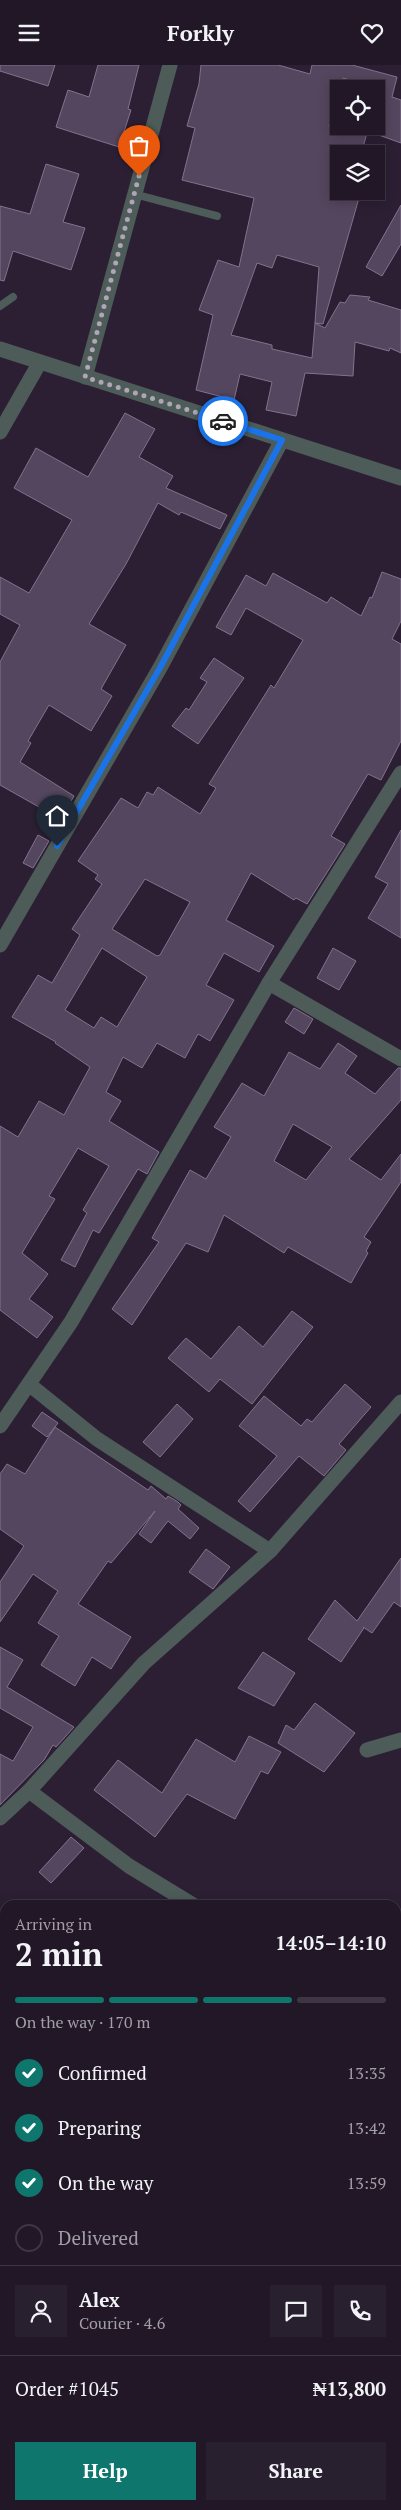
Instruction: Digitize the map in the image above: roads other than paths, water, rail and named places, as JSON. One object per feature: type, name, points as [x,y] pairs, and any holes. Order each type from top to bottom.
[{"type":"street","points":[[85,377],[170,65]]},
{"type":"street","points":[[0,349],[401,478]]},
{"type":"street","points":[[0,432],[40,362]]},
{"type":"street","points":[[0,945],[161,666],[282,440]]},
{"type":"street","points":[[0,1426],[30,1385],[76,1314],[269,983],[401,773]]},
{"type":"street","points":[[269,983],[401,1059]]},
{"type":"street","points":[[30,1385],[97,1439],[270,1551]]},
{"type":"street","points":[[0,1818],[29,1791],[144,1663],[270,1551],[401,1402]]},
{"type":"street","points":[[367,1750],[401,1740]]},
{"type":"street","points":[[29,1791],[129,1866],[185,1900]]},
{"type":"lane","points":[[134,194],[217,216]]},
{"type":"lane","points":[[0,306],[13,297]]}]
